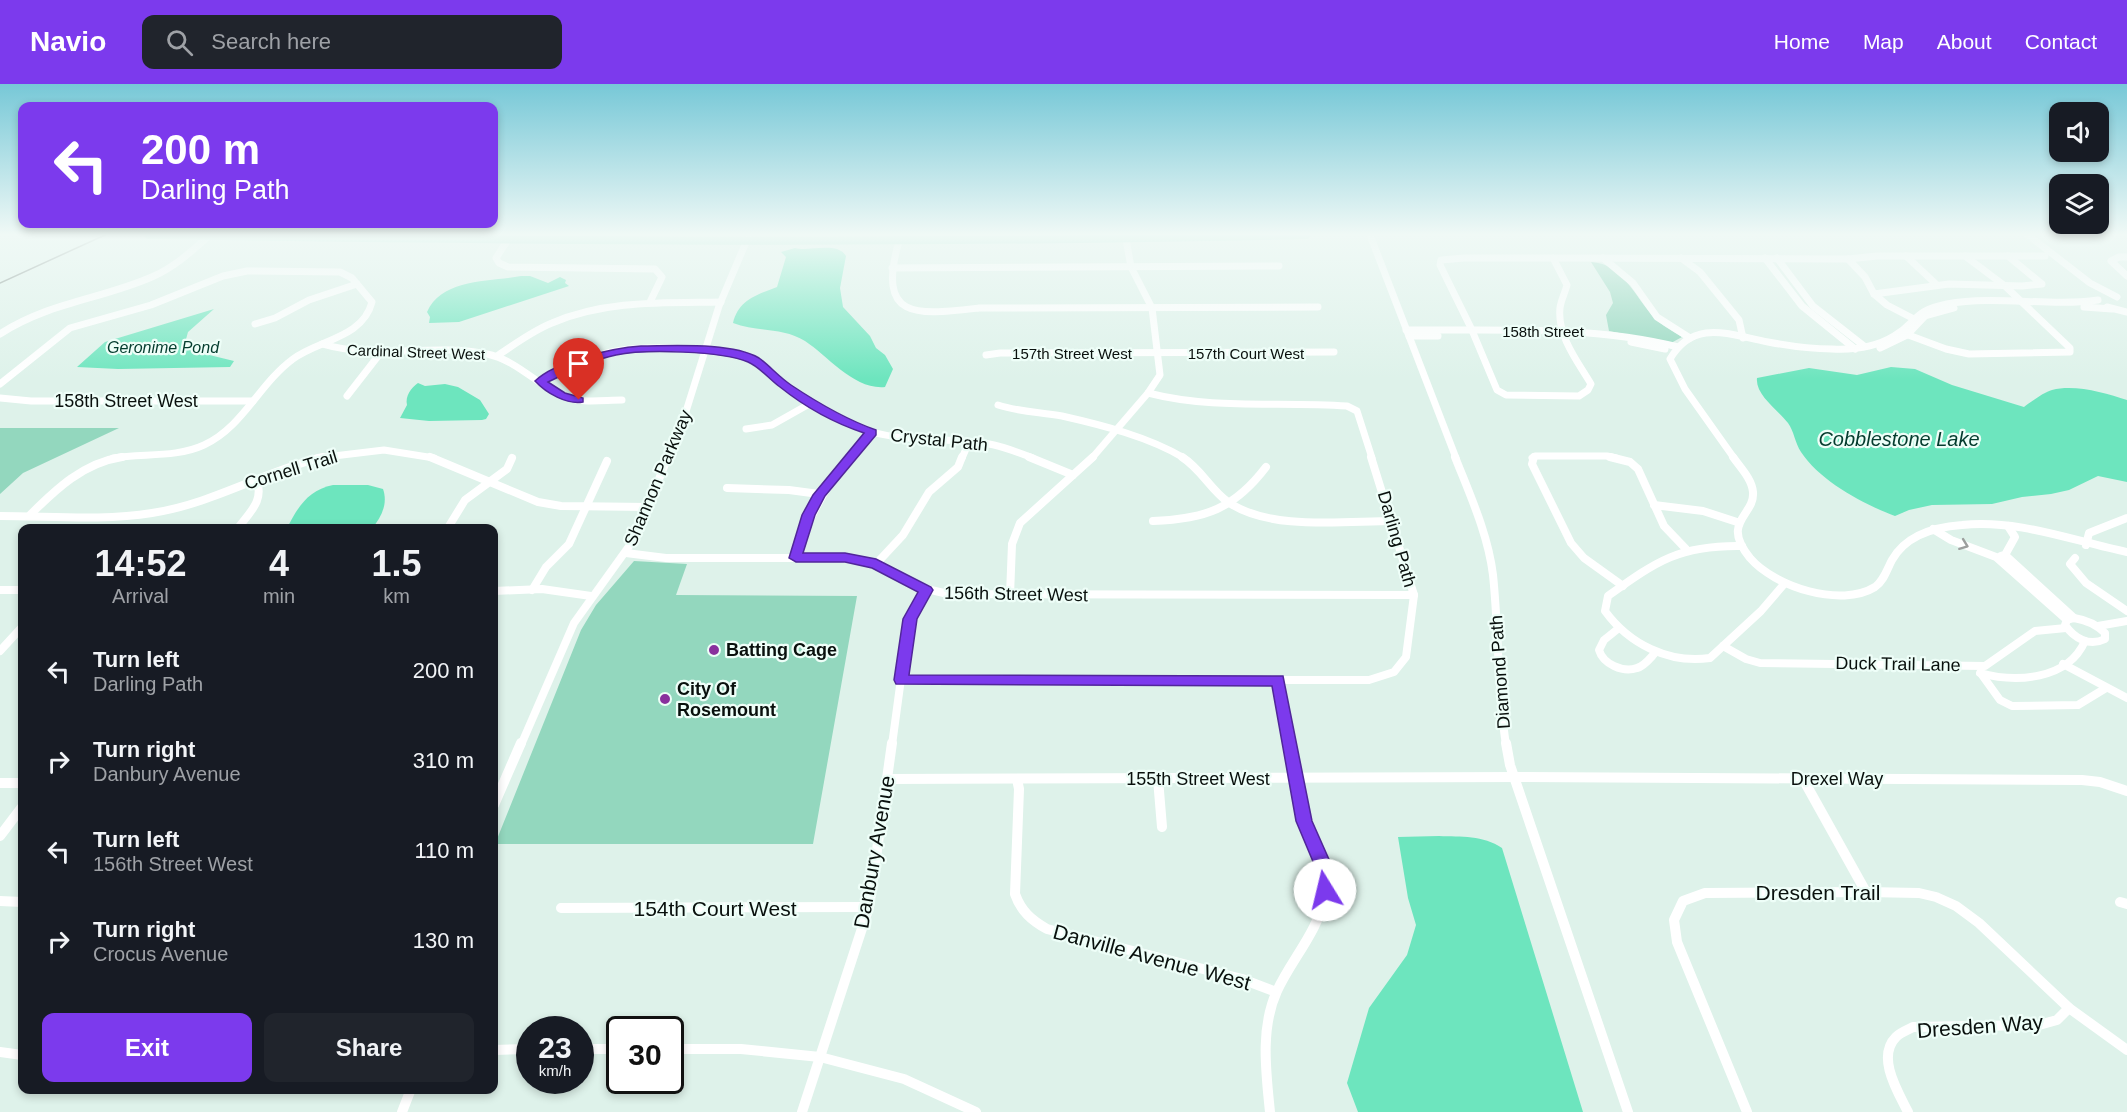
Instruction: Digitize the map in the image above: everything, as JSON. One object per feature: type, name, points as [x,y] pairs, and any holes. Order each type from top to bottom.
[{"type":"street","points":[[0,334],[45,308],[137,283]]},
{"type":"street","points":[[0,384],[70,328],[151,305],[208,283]]},
{"type":"street","points":[[650,302],[659,283]]},
{"type":"street","name":"Shannon Parkway","points":[[498,783],[574,623],[591,596],[627,553],[649,507],[690,402],[729,283]]},
{"type":"street","points":[[892,283],[892,288],[902,304],[913,310],[929,313],[979,308],[1318,307]]},
{"type":"street","points":[[1010,595],[1012,544],[1020,523],[1073,475],[1115,432],[1160,375],[1152,308],[1139,283]]},
{"type":"street","name":"Diamond Path","points":[[1389,283],[1484,531],[1493,574],[1503,725],[1514,778],[1628,1112]]},
{"type":"street","points":[[1449,283],[1497,390],[1506,395],[1579,396],[1588,390],[1591,384],[1559,319],[1566,283]]},
{"type":"street","points":[[1634,283],[1657,317],[1690,338]]},
{"type":"street","points":[[1709,283],[1739,320],[1742,336]]},
{"type":"street","points":[[1784,283],[1823,325],[1861,349]]},
{"type":"street","points":[[1795,283],[1822,314],[1861,349]]},
{"type":"street","points":[[1868,283],[1874,294],[1887,305],[1920,321]]},
{"type":"street","points":[[1874,294],[1937,285],[1972,283],[2038,286],[2041,283]]},
{"type":"street","points":[[1903,333],[1946,349],[1969,354],[2070,352],[2070,348],[2001,283]]},
{"type":"street","points":[[2079,283],[2112,309]]},
{"type":"street","points":[[2090,283],[2125,299]]},
{"type":"street","points":[[29,516],[62,483],[90,467],[125,456],[171,455],[191,451],[216,440],[232,427],[284,366],[350,330],[370,312],[371,300],[357,284],[309,300],[275,318],[255,324]]},
{"type":"street","points":[[1791,293],[1803,294]]},
{"type":"street","points":[[1903,333],[1912,318],[1926,309],[1950,303],[1983,302],[2024,306],[2065,304],[2117,297]]},
{"type":"street","points":[[497,356],[526,335],[563,317],[605,306],[650,302],[721,302]]},
{"type":"street","points":[[2127,312],[2095,307],[1978,306],[1956,308],[1925,316],[1893,343],[1861,349],[1808,352],[1742,336],[1722,336],[1690,338],[1676,349],[1670,359],[1685,388],[1749,480],[1753,494],[1750,505],[1737,522],[1737,533],[1742,546],[1760,569],[1799,589],[1848,595],[1867,591],[1883,579],[1898,552],[1912,538],[1933,529],[1964,524],[2009,526],[2127,554]]},
{"type":"street","name":"158th Street","points":[[1408,333],[1565,334],[1676,349]]},
{"type":"street","name":"Cardinal Street West","points":[[322,344],[339,350],[470,352],[497,356],[571,399],[622,400]]},
{"type":"street","name":"Crystal Path","points":[[540,381],[586,359],[609,352],[641,349],[727,351],[749,357],[785,386],[845,423],[872,432],[906,438],[969,442],[1004,448],[1073,475]]},
{"type":"street","points":[[347,396],[382,351]]},
{"type":"street","name":"157th Street West","points":[[986,355],[1000,352],[1159,353]]},
{"type":"street","name":"157th Court West","points":[[1159,353],[1334,352]]},
{"type":"street","name":"Darling Path","points":[[901,680],[1369,680],[1394,672],[1406,657],[1414,595],[1393,521],[1357,411],[1347,406],[1334,405],[1194,403],[1170,400],[1148,393]]},
{"type":"street","name":"158th Street West","points":[[0,398],[31,401],[253,401]]},
{"type":"street","points":[[746,429],[772,424],[811,403]]},
{"type":"street","points":[[998,405],[1013,411],[1063,417],[1163,448],[1182,457],[1196,468],[1230,504],[1252,515],[1277,520],[1393,521]]},
{"type":"street","points":[[796,558],[808,515],[819,495],[872,432]]},
{"type":"street","points":[[876,564],[903,535],[929,492],[958,466],[969,442]]},
{"type":"street","name":"Cornell Trail","points":[[0,516],[117,516],[153,513],[199,501],[256,479],[322,458],[384,450],[428,456],[538,502],[586,507],[649,507]]},
{"type":"street","points":[[1623,586],[1584,558],[1572,543],[1532,464],[1532,458],[1535,456],[1620,457],[1638,469],[1664,526],[1686,549]]},
{"type":"street","points":[[450,524],[465,500],[507,469],[512,458]]},
{"type":"street","points":[[532,590],[546,567],[568,544],[607,461]]},
{"type":"street","points":[[1153,521],[1194,518],[1230,504],[1252,487],[1266,467]]},
{"type":"street","points":[[241,524],[258,502],[261,490],[256,479]]},
{"type":"street","points":[[727,488],[789,490],[819,495]]},
{"type":"street","points":[[1654,505],[1704,511],[1737,522]]},
{"type":"street","points":[[2086,544],[2089,533],[2127,518]]},
{"type":"street","points":[[2001,556],[2015,537],[2009,526]]},
{"type":"street","points":[[1933,529],[1951,540],[2001,556],[2069,622],[2085,641],[2098,643],[2104,641],[2105,633],[2098,626],[2084,619],[2069,622]]},
{"type":"street","points":[[1742,546],[1713,545],[1686,549],[1658,561],[1608,596],[1605,611],[1619,628],[1656,652],[1671,659],[1692,661],[1710,658],[1771,601],[1785,583]]},
{"type":"street","name":"156th Street West","points":[[627,553],[666,558],[845,558],[876,564],[926,590],[948,594],[1414,595]]},
{"type":"street","points":[[2075,558],[2070,564],[2074,572],[2106,599],[2127,611]]},
{"type":"street","points":[[0,590],[18,590]]},
{"type":"street","name":"Danbury Avenue","points":[[802,1112],[869,908],[910,619],[926,590]]},
{"type":"street","points":[[498,591],[561,591],[591,596]]},
{"type":"street","name":"Duck Trail Lane","points":[[1723,646],[1746,659],[1760,663],[1857,666],[1989,664],[2035,632],[2069,622]]},
{"type":"street","points":[[2098,626],[2125,623]]},
{"type":"street","points":[[1619,628],[1601,643],[1599,648],[1601,655],[1613,666],[1639,668],[1656,652]]},
{"type":"street","points":[[0,651],[18,631]]},
{"type":"street","points":[[1982,675],[2045,675],[2063,664],[2084,645],[2085,641]]},
{"type":"street","points":[[2063,664],[2127,698]]},
{"type":"street","points":[[1974,665],[2006,704],[2019,706],[2078,705],[2106,688]]},
{"type":"street","points":[[1270,1112],[1266,1076],[1267,1034],[1276,992],[1318,920],[1325,890],[1322,864],[1304,821],[1278,680]]},
{"type":"street","name":"155th Street West","points":[[888,779],[1545,779]]},
{"type":"street","name":"Danville Avenue West","points":[[1017,779],[1019,789],[1016,894],[1020,908],[1029,920],[1047,929],[1242,979],[1276,992]]},
{"type":"street","points":[[1158,779],[1162,827]]},
{"type":"street","name":"Drexel Way","points":[[1545,779],[2082,780],[2100,782],[2127,791]]},
{"type":"street","points":[[1803,779],[1866,892]]},
{"type":"street","points":[[0,783],[18,783]]},
{"type":"street","points":[[0,836],[18,812]]},
{"type":"street","name":"Dresden Trail","points":[[1747,1112],[1677,942],[1674,920],[1683,901],[1705,893],[1919,893],[1956,906],[1979,923],[2069,1008],[2127,1050]]},
{"type":"street","points":[[0,901],[18,902]]},
{"type":"street","name":"154th Court West","points":[[561,908],[869,908]]},
{"type":"street","name":"Dresden Way","points":[[1908,1112],[1895,1086],[1888,1054],[1896,1037],[1913,1027],[2039,1025],[2057,1020],[2069,1008]]},
{"type":"street","points":[[498,1050],[516,1049]]},
{"type":"street","points":[[684,1049],[741,1049],[820,1057],[904,1079],[976,1112]]},
{"type":"street","points":[[0,1052],[18,1054]]},
{"type":"street","points":[[402,1112],[409,1094]]},
{"type":"shaded area","points":[[1604,283],[1628,283],[1658,321],[1682,337],[1671,343],[1609,331],[1606,315],[1613,303]]},
{"type":"shaded area","points":[[0,428],[119,428],[23,473],[0,494]]},
{"type":"shaded area","points":[[634,561],[687,564],[676,595],[857,596],[813,844],[498,844],[498,837],[581,630],[596,605]]},
{"type":"water","points":[[565,283],[569,286],[459,322],[429,323],[430,317],[427,312],[434,301],[455,287],[468,284]]},
{"type":"water","points":[[778,283],[841,283],[843,307],[870,336],[876,348],[885,355],[893,369],[885,387],[863,383],[852,378],[814,347],[797,337],[733,323],[744,303],[777,287]]},
{"type":"water","name":"Geronime Pond","points":[[214,309],[188,332],[185,343],[193,351],[234,361],[230,367],[118,369],[77,367],[105,342]]},
{"type":"water","name":"Cobblestone Lake","points":[[1891,367],[1915,369],[1952,385],[2024,407],[2045,393],[2061,388],[2090,390],[2127,400],[2127,482],[2098,476],[2069,490],[2051,494],[2022,497],[1992,504],[1932,505],[1895,516],[1856,498],[1819,473],[1801,452],[1788,423],[1763,396],[1757,384],[1757,378],[1809,368],[1857,375]]},
{"type":"water","points":[[418,383],[425,386],[445,384],[458,387],[480,400],[489,414],[486,419],[482,420],[429,421],[400,418],[407,405],[409,392]]},
{"type":"water","points":[[368,485],[383,489],[385,499],[379,519],[375,524],[289,524],[305,500],[324,487]]},
{"type":"water","points":[[1439,836],[1480,839],[1502,848],[1583,1112],[1358,1112],[1347,1083],[1369,1008],[1407,955],[1416,925],[1408,898],[1398,837]]},
{"type":"place","name":"Batting Cage","points":[[714,650]]},
{"type":"place","name":"City Of Rosemount","points":[[665,699]]},
{"type":"route","points":[[579,400],[561,395],[540,381],[586,359],[617,351],[633,349],[721,350],[754,360],[785,386],[824,411],[845,423],[872,432],[819,495],[808,515],[796,558],[845,558],[876,564],[914,586],[926,590],[910,619],[901,680],[1278,680],[1304,821],[1322,864],[1325,890]]}]
